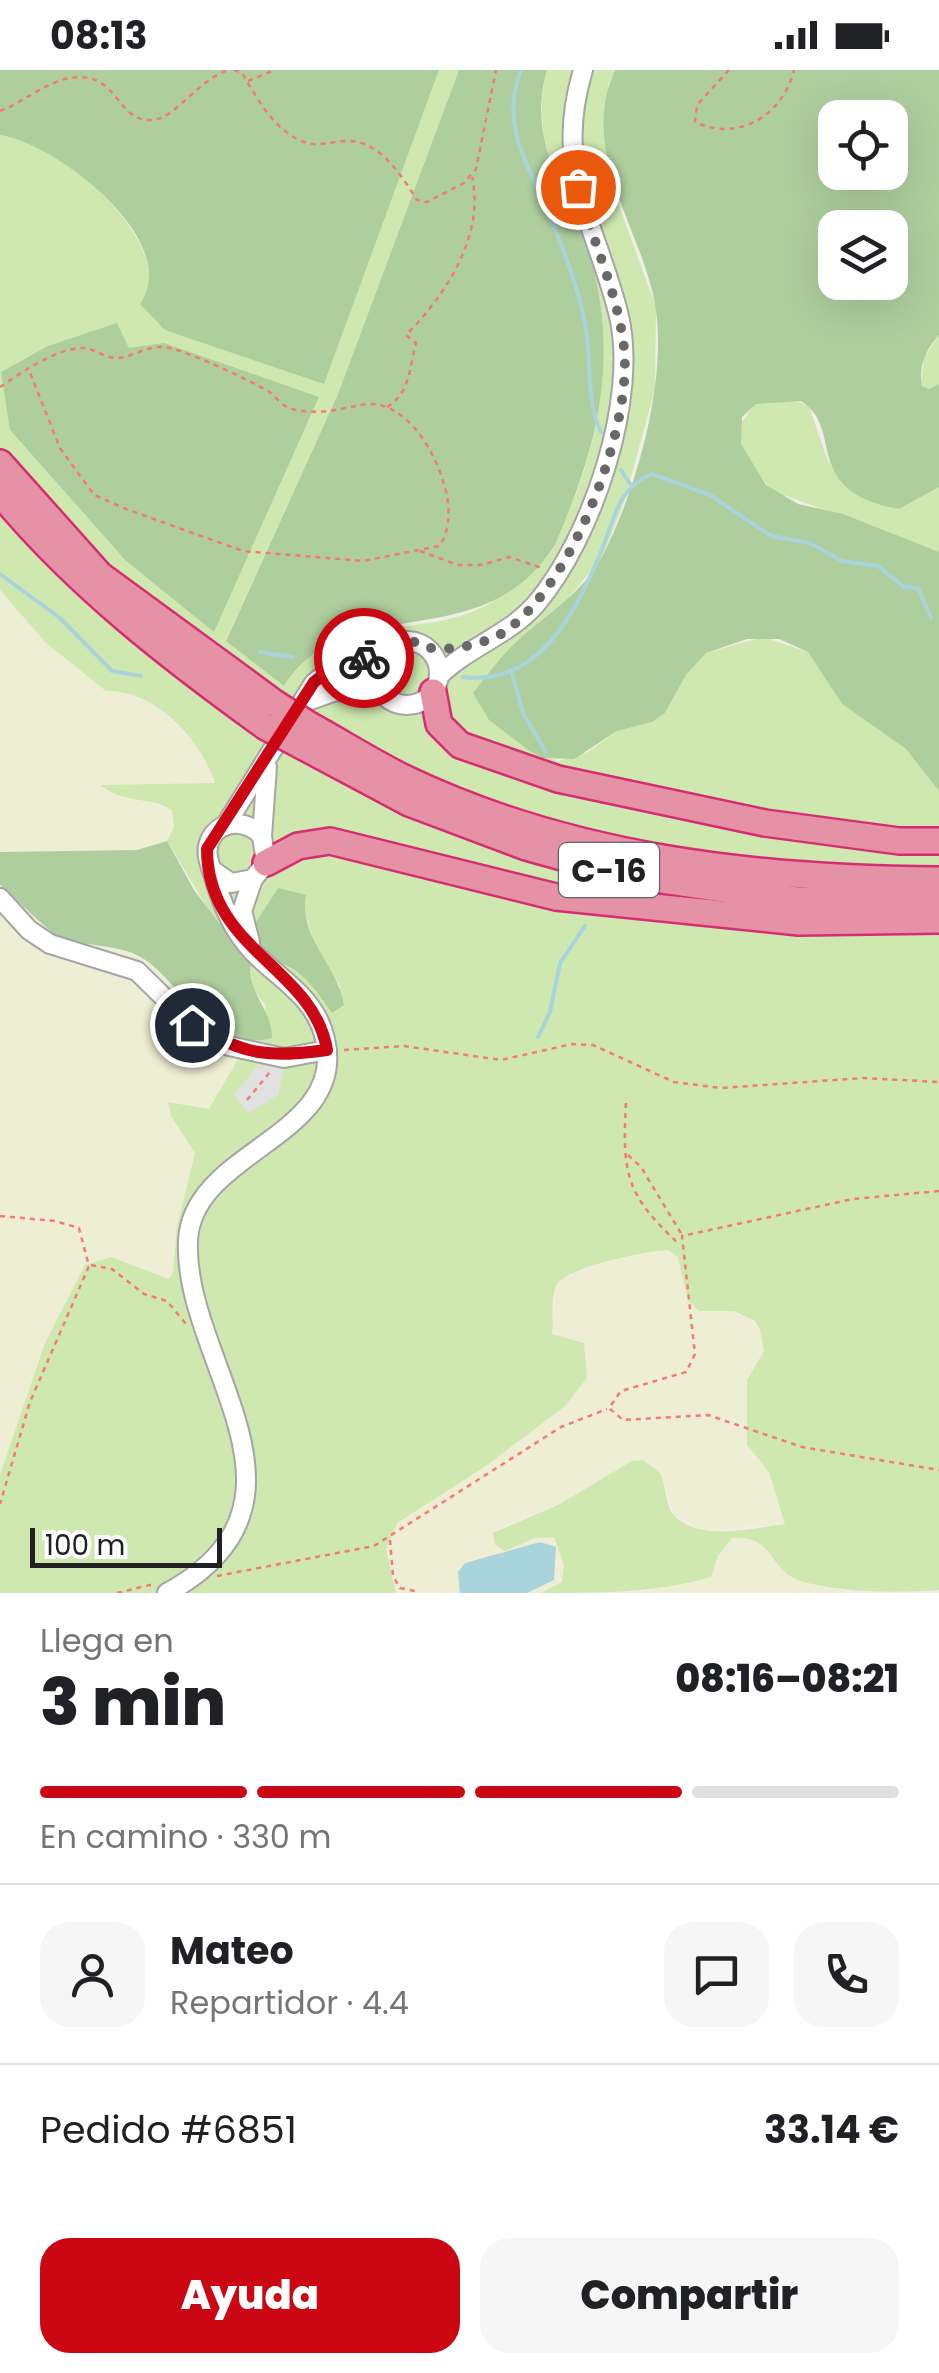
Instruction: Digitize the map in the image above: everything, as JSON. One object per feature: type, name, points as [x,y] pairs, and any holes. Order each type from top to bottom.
[{"type":"highway","name":"C-16","points":[[0,463],[100,575],[291,721],[409,803],[526,847],[628,875],[798,900],[939,902]]},
{"type":"highway","name":"C-16","points":[[0,493],[43,545],[168,656],[405,778],[535,827],[599,845],[754,874],[939,880]]},
{"type":"highway","points":[[436,684],[439,724],[460,745],[558,779],[765,823],[899,840],[939,841]]},
{"type":"highway","points":[[259,871],[298,846],[330,841],[556,897],[799,922],[939,920]]},
{"type":"street","points":[[178,1587],[222,1548],[242,1508],[247,1469],[241,1429],[187,1273],[188,1234],[204,1198],[242,1160],[312,1104],[323,1083],[327,1050],[318,1016],[302,994],[252,952],[222,908],[208,845],[268,762],[314,682],[334,667],[382,653],[402,641],[426,646],[479,643],[501,634],[534,606],[558,573],[610,450],[625,382],[619,316],[570,157],[575,97],[583,70]]},
{"type":"street","points":[[291,721],[336,691],[383,693],[408,704],[436,684],[479,643]]},
{"type":"street","points":[[426,646],[436,660],[436,684]]},
{"type":"street","points":[[382,653],[376,673],[383,693]]},
{"type":"street","points":[[252,952],[242,911],[259,871],[268,762]]},
{"type":"street","points":[[225,826],[245,824],[262,836]]},
{"type":"street","points":[[212,870],[231,883],[259,871]]},
{"type":"street","points":[[0,898],[29,930],[50,944],[138,971],[192,1025],[229,1046],[275,1057],[327,1050]]},
{"type":"path","points":[[0,111],[52,83],[90,76],[108,85],[134,116],[154,120],[164,118],[206,80],[232,70],[247,82],[274,121],[289,134],[307,143],[355,140],[364,144],[402,174],[417,200],[427,202],[471,174]]},
{"type":"path","points":[[247,82],[275,70]]},
{"type":"path","points":[[386,408],[399,399],[412,370],[416,344],[406,335],[427,314],[459,265],[477,200],[471,174],[496,70]]},
{"type":"path","points":[[729,70],[697,105],[696,122],[712,128],[756,124],[784,98],[794,70]]},
{"type":"path","points":[[0,387],[29,370],[84,348],[120,358],[164,347],[198,357],[269,392],[287,407],[328,412],[364,404],[386,408],[403,416],[419,433],[445,484],[448,534],[439,546],[362,561],[243,551],[94,495],[60,448],[29,370]]},
{"type":"path","points":[[418,551],[458,565],[481,565],[509,557],[558,573]]},
{"type":"path","points":[[327,1050],[404,1046],[501,1060],[572,1044],[593,1045],[674,1082],[721,1088],[863,1078],[939,1082]]},
{"type":"path","points":[[247,1100],[264,1082],[275,1057]]},
{"type":"path","points":[[117,1593],[158,1583],[178,1587],[374,1546],[463,1485],[561,1427],[609,1408],[621,1390],[686,1372],[695,1354],[689,1280],[680,1245],[631,1189],[626,1103]]},
{"type":"path","points":[[627,1154],[641,1167],[682,1236],[680,1245]]},
{"type":"path","points":[[682,1236],[853,1199],[939,1192]]},
{"type":"path","points":[[0,1216],[79,1228],[88,1266],[30,1402],[0,1504]]},
{"type":"path","points":[[88,1266],[112,1268],[144,1294],[168,1301],[196,1338],[210,1338]]},
{"type":"path","points":[[609,1408],[623,1420],[708,1415],[791,1444],[939,1470]]},
{"type":"path","points":[[390,1538],[394,1576],[400,1588],[415,1591]]},
{"type":"green space","points":[[0,70],[439,70],[324,384],[165,330],[140,304],[149,279],[145,252],[130,225],[81,175],[24,142],[0,135]]},
{"type":"green space","points":[[439,70],[459,70],[338,394],[226,640],[284,686],[303,662],[347,637],[448,619],[484,607],[523,580],[554,547],[588,459],[600,400],[604,340],[596,279],[548,153],[542,101],[547,70],[615,70],[608,85],[606,137],[612,186],[656,307],[655,389],[625,499],[602,558],[558,610],[513,645],[489,720],[528,750],[558,761],[588,752],[617,731],[652,722],[665,713],[686,675],[706,653],[763,637],[808,652],[842,704],[906,749],[939,791],[939,1590],[869,1591],[800,1581],[781,1569],[764,1547],[746,1538],[732,1538],[718,1556],[711,1577],[648,1589],[541,1593],[562,1582],[564,1565],[554,1537],[535,1538],[505,1551],[495,1545],[493,1533],[560,1504],[632,1461],[643,1460],[660,1473],[671,1511],[694,1528],[725,1531],[785,1524],[769,1472],[747,1445],[747,1380],[764,1351],[760,1330],[755,1321],[734,1311],[699,1311],[688,1301],[678,1257],[668,1250],[589,1267],[574,1272],[556,1286],[552,1334],[584,1343],[587,1378],[565,1406],[486,1466],[397,1523],[386,1550],[396,1593],[0,1593],[0,1475],[45,1343],[85,1265],[111,1257],[169,1279],[173,1273],[177,1227],[195,1153],[171,1116],[168,1102],[209,1109],[237,1061],[242,1040],[258,1042],[266,1006],[249,983],[250,967],[278,961],[315,988],[341,988],[318,950],[303,909],[278,888],[254,925],[222,927],[216,922],[167,841],[174,827],[172,810],[118,795],[100,785],[215,783],[199,750],[174,720],[158,708],[142,698],[106,691],[45,642],[0,590],[0,135],[50,154],[101,192],[139,241],[148,267],[149,291],[324,383]],"holes":[[[117,324],[129,348],[142,347],[319,397],[214,631],[126,561],[10,430],[2,372],[49,346]]]},
{"type":"green space","points":[[459,70],[547,70],[542,127],[556,177],[588,252],[602,315],[602,383],[590,448],[555,545],[525,580],[490,602],[453,614],[343,638],[311,656],[284,686],[226,641],[338,394]]},
{"type":"green space","points":[[615,70],[939,70],[939,335],[924,359],[921,379],[922,386],[929,389],[939,384],[939,487],[899,509],[868,500],[848,488],[829,459],[814,413],[801,401],[756,404],[742,417],[741,444],[766,485],[798,504],[843,514],[939,552],[939,791],[906,749],[842,704],[808,652],[779,639],[747,639],[706,653],[686,675],[665,713],[652,722],[617,731],[574,759],[543,758],[528,750],[489,720],[473,693],[512,646],[573,593],[594,569],[616,528],[647,432],[657,365],[655,304],[616,188],[604,130],[606,100]]},
{"type":"green space","points":[[117,323],[129,348],[164,343],[319,397],[214,632],[126,561],[10,430],[1,372],[48,346]]},
{"type":"green space","points":[[939,335],[939,384],[929,390],[921,386],[924,358]]},
{"type":"green space","points":[[792,399],[809,406],[827,459],[841,482],[863,498],[899,509],[939,487],[939,552],[773,491],[753,469],[741,444],[739,426],[755,404]]},
{"type":"green space","points":[[0,590],[34,629],[106,691],[126,690],[154,706],[200,746],[215,783],[102,786],[172,810],[174,827],[167,841],[137,850],[0,852]]},
{"type":"green space","points":[[167,841],[194,890],[222,927],[254,925],[278,888],[306,895],[308,924],[344,1005],[332,1013],[308,981],[288,966],[264,963],[250,967],[272,1038],[252,1041],[234,1037],[203,1017],[147,961],[126,951],[58,936],[0,885],[0,852],[137,850]]},
{"type":"green space","points":[[0,885],[56,935],[118,948],[147,961],[202,1017],[242,1040],[237,1061],[209,1109],[195,1110],[175,1101],[169,1108],[195,1153],[177,1227],[173,1273],[162,1279],[138,1267],[85,1265],[45,1343],[0,1475]]},
{"type":"green space","points":[[668,1250],[678,1257],[688,1301],[699,1311],[733,1311],[755,1322],[760,1330],[764,1351],[747,1380],[747,1445],[769,1472],[786,1524],[704,1530],[674,1515],[665,1483],[622,1467],[571,1498],[502,1527],[505,1551],[535,1538],[554,1537],[564,1565],[562,1583],[541,1593],[396,1593],[386,1549],[396,1523],[486,1466],[565,1406],[587,1378],[584,1343],[551,1335],[556,1286],[563,1277],[611,1260]]},
{"type":"green space","points":[[732,1538],[756,1539],[797,1580],[853,1593],[633,1593],[711,1577],[718,1556]]},
{"type":"shaded area","points":[[266,1064],[284,1068],[278,1095],[249,1113],[234,1095],[258,1065],[262,1068]]},
{"type":"water","points":[[540,1542],[556,1547],[554,1580],[527,1593],[460,1593],[458,1572],[465,1563]]},
{"type":"waterway","points":[[521,70],[515,90],[515,127],[578,292],[587,332],[592,405],[601,432]]},
{"type":"waterway","points":[[621,470],[630,484]]},
{"type":"waterway","points":[[463,677],[490,677],[514,669],[553,639],[582,594],[625,495],[652,474],[710,495],[771,536],[810,543],[842,561],[878,566],[904,587],[918,588],[931,618]]},
{"type":"waterway","points":[[0,574],[60,618],[112,671],[141,676]]},
{"type":"waterway","points":[[259,652],[293,657]]},
{"type":"waterway","points":[[511,670],[523,713],[546,752]]},
{"type":"waterway","points":[[538,1037],[550,1012],[560,963],[585,926]]},
{"type":"way so far","points":[[364,658],[402,641],[449,648],[501,634],[534,606],[558,573],[595,493],[621,408],[625,350],[610,284],[578,187]]},
{"type":"route","points":[[192,1025],[229,1046],[260,1055],[284,1058],[327,1050],[318,1016],[302,994],[252,952],[222,908],[207,849],[268,762],[314,682],[334,667],[364,658]]}]
